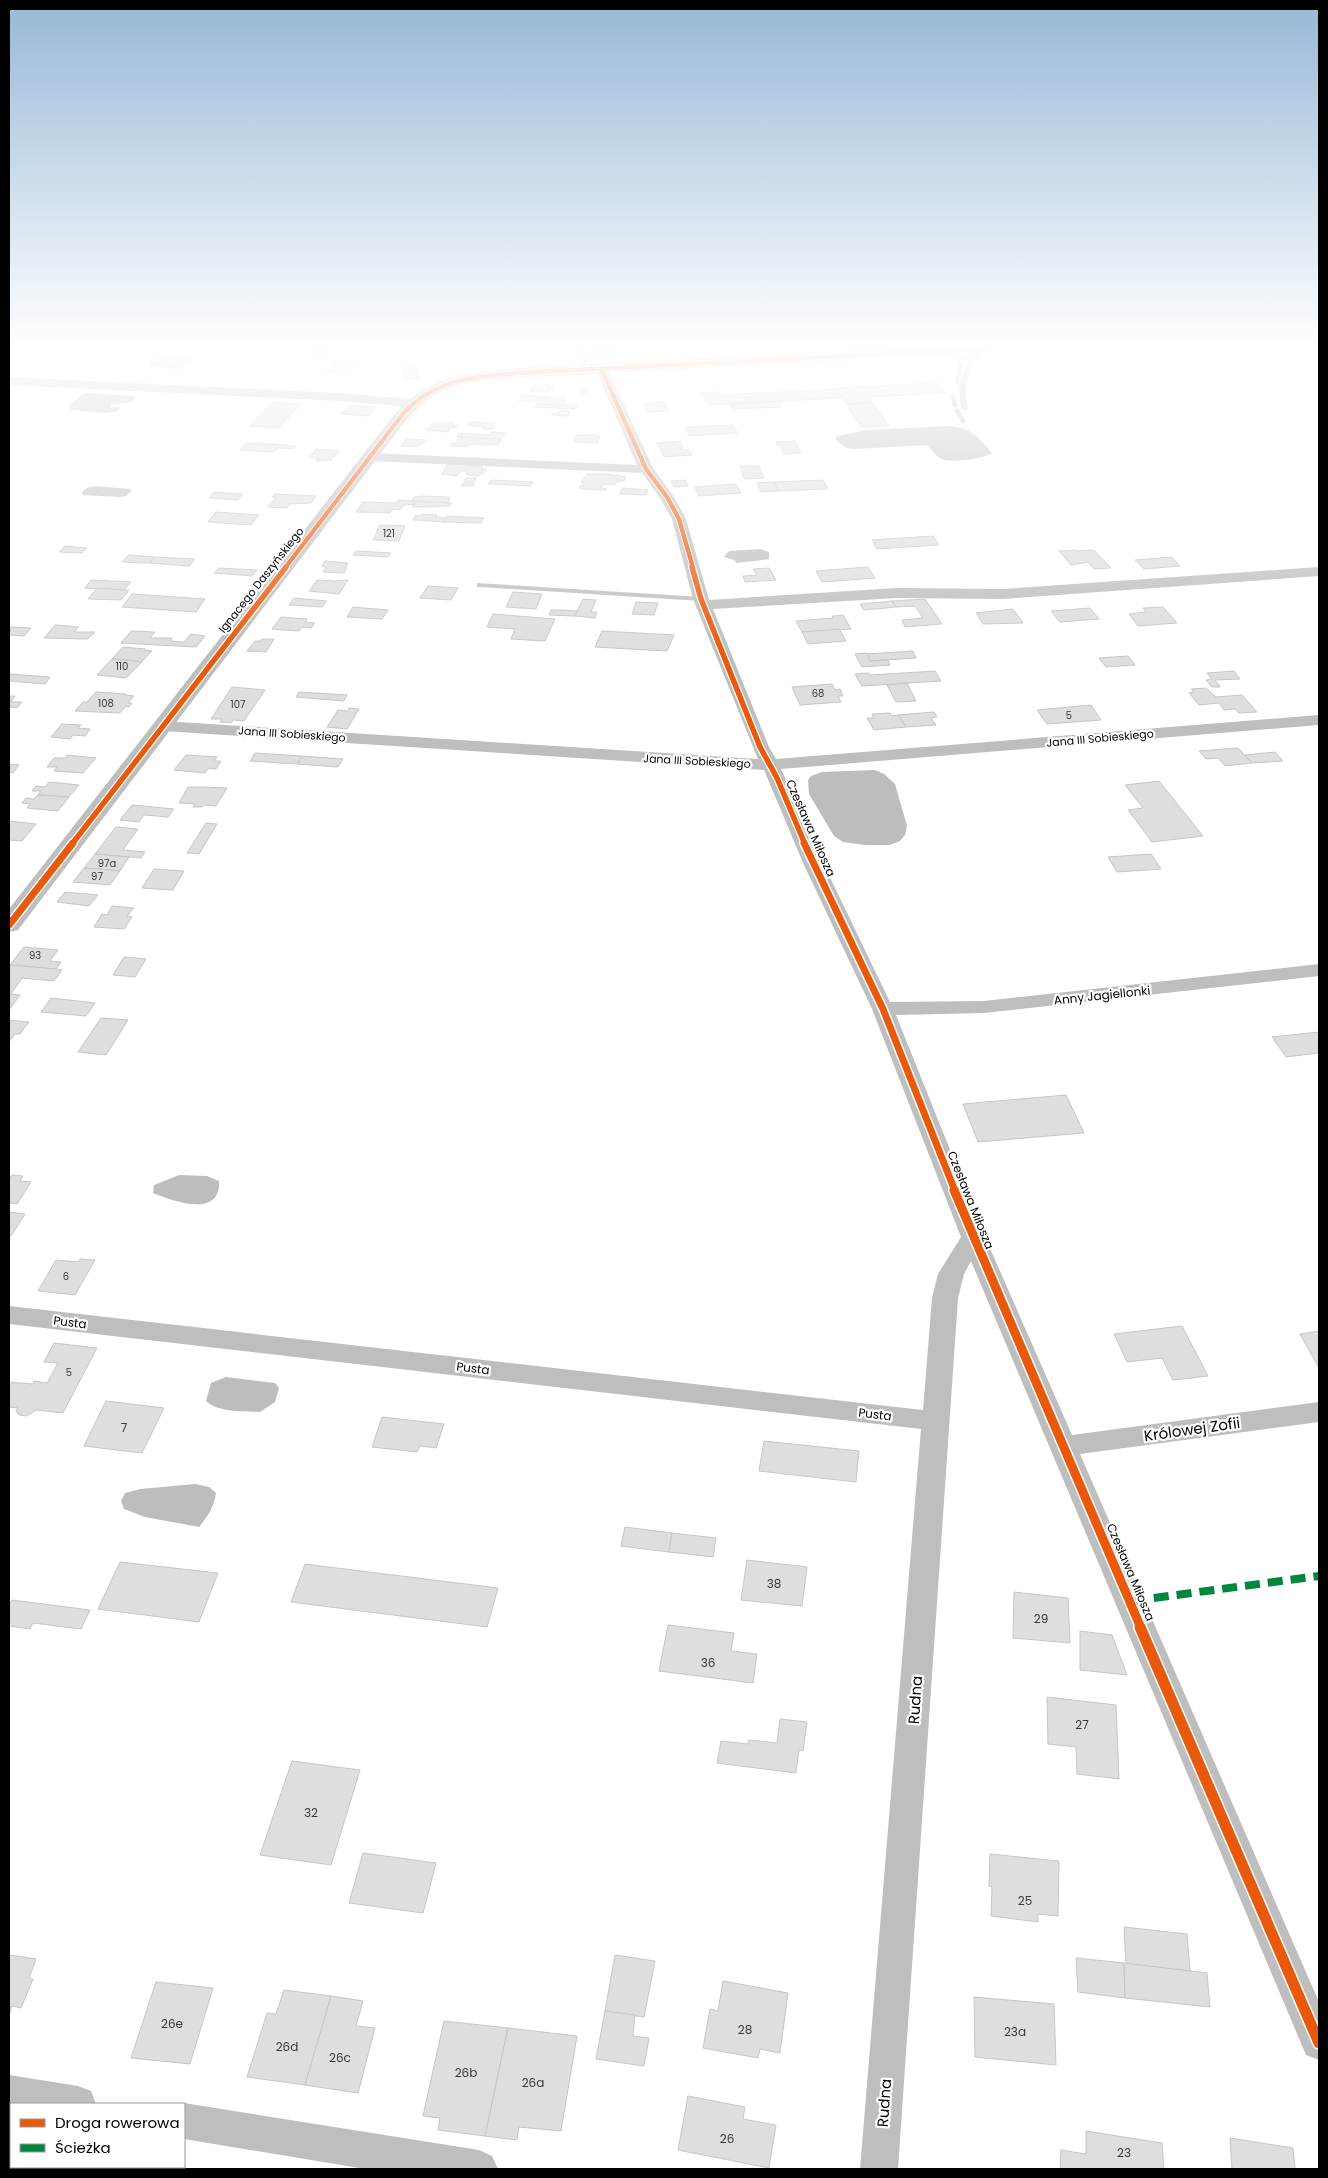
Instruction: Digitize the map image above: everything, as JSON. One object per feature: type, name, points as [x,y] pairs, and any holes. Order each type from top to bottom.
[{"type":"street","name":"Ignacego Daszyńskiego","points":[[9,925],[376,450]]},
{"type":"street","name":"Czesława Miłosza","points":[[636,450],[646,470],[667,498],[679,519],[702,602],[760,747],[883,1009],[974,1237],[1319,2043]]},
{"type":"street","points":[[371,456],[646,470]]},
{"type":"street","points":[[702,602],[897,593],[1003,594],[1319,571]]},
{"type":"street","name":"Jana III Sobieskiego","points":[[163,726],[770,765],[1319,720]]},
{"type":"street","name":"Anny Jagiellonki","points":[[883,1009],[984,1007],[1319,970]]},
{"type":"street","name":"Rudna","points":[[879,2169],[945,1298],[952,1274],[974,1237]]},
{"type":"street","name":"Pusta","points":[[9,1315],[937,1421]]},
{"type":"street","name":"Królowej Zofii","points":[[1064,1446],[1319,1412]]},
{"type":"street","points":[[9,2093],[72,2103]]},
{"type":"street","points":[[185,2121],[479,2169]]},
{"type":"lane","points":[[480,585],[702,602]]},
{"type":"shaded area","points":[[931,450],[989,450],[992,453],[976,458],[950,461],[940,458]]},
{"type":"shaded area","points":[[96,486],[130,489],[132,491],[126,496],[120,497],[83,495],[82,492],[87,488]]},
{"type":"shaded area","points":[[760,549],[769,552],[769,559],[737,563],[724,557],[729,551]]},
{"type":"shaded area","points":[[875,770],[884,774],[895,784],[907,826],[905,835],[900,841],[890,845],[865,845],[843,842],[834,836],[809,794],[808,780],[811,776],[822,772]]},
{"type":"shaded area","points":[[179,1175],[207,1176],[219,1181],[218,1193],[212,1200],[204,1204],[194,1204],[183,1203],[153,1193],[154,1185]]},
{"type":"shaded area","points":[[226,1377],[275,1383],[279,1388],[275,1402],[260,1412],[232,1411],[211,1405],[206,1401],[211,1383]]},
{"type":"shaded area","points":[[195,1484],[209,1487],[216,1493],[210,1511],[199,1527],[145,1517],[124,1509],[121,1501],[125,1493],[140,1489]]},
{"type":"building","points":[[240,450],[276,450],[273,452]]},
{"type":"building","points":[[316,450],[340,451],[331,460],[315,461],[318,458],[310,457]]},
{"type":"building","points":[[660,450],[689,450],[692,455],[664,457]]},
{"type":"building","points":[[782,450],[799,450],[801,453],[784,454]]},
{"type":"building","points":[[448,463],[483,467],[482,469],[487,470],[478,476],[466,474],[467,471],[460,471],[457,476],[442,474]]},
{"type":"building","points":[[740,466],[759,466],[764,478],[744,479]]},
{"type":"building","points":[[588,474],[608,474],[626,477],[624,481],[616,482],[615,485],[602,484],[601,488],[606,490],[579,488],[584,483],[581,482]]},
{"type":"building","points":[[466,478],[476,478],[473,486],[462,486]]},
{"type":"building","points":[[491,480],[533,482],[531,486],[488,484]]},
{"type":"building","points":[[685,480],[688,486],[674,487],[671,481]]},
{"type":"building","points":[[823,480],[828,489],[778,491],[774,482]]},
{"type":"building","points":[[774,482],[778,491],[761,492],[757,483]]},
{"type":"building","points":[[736,484],[741,493],[699,496],[695,487]]},
{"type":"building","points":[[622,488],[648,490],[646,495],[620,494]]},
{"type":"building","points":[[214,492],[243,494],[238,500],[209,498]]},
{"type":"building","points":[[275,494],[316,496],[311,503],[289,504],[287,508],[268,507],[276,497],[272,497]]},
{"type":"building","points":[[414,497],[449,497],[448,499],[450,499],[448,503],[412,501]]},
{"type":"building","points":[[398,500],[416,501],[414,505],[405,504],[400,510],[393,509],[390,513],[356,512],[363,502],[396,503]]},
{"type":"building","points":[[416,501],[452,503],[450,506],[413,507]]},
{"type":"building","points":[[216,512],[259,515],[251,525],[208,522]]},
{"type":"building","points":[[422,514],[446,518],[444,522],[413,520],[415,516]]},
{"type":"building","points":[[447,516],[484,518],[481,523],[444,522]]},
{"type":"building","points":[[380,525],[405,526],[399,541],[373,540]]},
{"type":"building","points":[[933,536],[939,545],[877,549],[872,540]]},
{"type":"building","points":[[65,546],[87,548],[82,553],[59,552]]},
{"type":"building","points":[[1094,550],[1111,568],[1094,569],[1088,562],[1071,565],[1059,551]]},
{"type":"building","points":[[356,551],[391,553],[388,557],[353,555]]},
{"type":"building","points":[[128,555],[155,557],[149,563],[122,562]]},
{"type":"building","points":[[155,557],[195,559],[189,566],[149,563]]},
{"type":"building","points":[[1172,557],[1180,566],[1144,569],[1135,560]]},
{"type":"building","points":[[325,561],[348,563],[344,573],[323,572],[326,567],[322,566]]},
{"type":"building","points":[[868,567],[875,578],[822,582],[816,571]]},
{"type":"building","points":[[219,568],[257,570],[252,576],[214,573]]},
{"type":"building","points":[[769,568],[776,580],[745,582],[743,576],[757,575],[753,569]]},
{"type":"building","points":[[91,580],[131,582],[124,590],[85,588]]},
{"type":"building","points":[[317,580],[348,580],[339,594],[309,591]]},
{"type":"building","points":[[428,586],[458,588],[451,600],[420,598]]},
{"type":"building","points":[[97,588],[129,590],[121,600],[88,599]]},
{"type":"building","points":[[513,592],[542,594],[536,609],[506,607]]},
{"type":"building","points":[[132,594],[205,599],[196,612],[122,607]]},
{"type":"building","points":[[294,598],[327,601],[322,607],[289,605]]},
{"type":"building","points":[[583,599],[596,600],[591,612],[597,612],[595,618],[575,616]]},
{"type":"building","points":[[925,599],[942,624],[905,627],[902,620],[923,618],[915,606],[896,607],[892,601]]},
{"type":"building","points":[[892,601],[896,607],[864,610],[860,604]]},
{"type":"building","points":[[636,602],[658,603],[654,615],[632,614]]},
{"type":"building","points":[[353,607],[388,610],[382,619],[347,617]]},
{"type":"building","points":[[1163,607],[1177,623],[1138,626],[1129,614],[1146,612],[1143,608]]},
{"type":"building","points":[[1090,608],[1099,619],[1060,622],[1051,611]]},
{"type":"building","points":[[1013,609],[1023,623],[983,624],[976,613]]},
{"type":"building","points":[[551,610],[577,611],[575,616],[549,615]]},
{"type":"building","points":[[493,614],[555,619],[545,641],[511,639],[515,629],[487,627]]},
{"type":"building","points":[[843,615],[851,629],[802,632],[796,621],[833,618],[832,616]]},
{"type":"building","points":[[281,617],[307,619],[305,622],[315,623],[311,628],[302,627],[299,631],[272,629]]},
{"type":"building","points":[[55,625],[79,627],[74,632],[95,632],[88,639],[44,638]]},
{"type":"building","points":[[11,627],[31,628],[24,636],[9,635]]},
{"type":"building","points":[[839,629],[846,641],[808,644],[802,632]]},
{"type":"building","points":[[131,631],[155,632],[150,638],[172,638],[171,641],[180,642],[184,642],[191,634],[205,636],[196,647],[121,643]]},
{"type":"building","points":[[602,631],[674,635],[667,651],[595,647]]},
{"type":"building","points":[[262,639],[274,639],[266,652],[247,651],[255,641],[261,641]]},
{"type":"building","points":[[123,647],[152,651],[141,662],[112,659]]},
{"type":"building","points":[[913,651],[916,658],[870,661],[866,654]]},
{"type":"building","points":[[867,653],[870,661],[888,660],[890,665],[862,667],[855,654]]},
{"type":"building","points":[[1128,656],[1135,665],[1106,667],[1099,658]]},
{"type":"building","points":[[112,659],[142,662],[126,678],[97,675]]},
{"type":"building","points":[[935,671],[941,681],[862,686],[855,674],[869,673],[871,675]]},
{"type":"building","points":[[1234,671],[1240,679],[1215,680],[1220,687],[1212,687],[1206,680],[1212,679],[1207,673]]},
{"type":"building","points":[[9,674],[50,677],[45,684],[9,681]]},
{"type":"building","points":[[907,683],[916,701],[896,702],[887,685]]},
{"type":"building","points":[[832,684],[835,690],[840,689],[843,696],[838,696],[841,702],[800,705],[792,687]]},
{"type":"building","points":[[232,687],[265,690],[244,721],[233,720],[231,723],[220,722],[222,719],[211,719]]},
{"type":"building","points":[[1206,688],[1216,697],[1242,695],[1257,712],[1239,713],[1235,709],[1224,710],[1219,703],[1199,705],[1189,693],[1194,692],[1191,689]]},
{"type":"building","points":[[96,692],[134,696],[128,703],[132,703],[129,707],[126,706],[120,713],[75,711]]},
{"type":"building","points":[[299,692],[347,695],[344,701],[296,697]]},
{"type":"building","points":[[9,696],[15,696],[11,702],[22,702],[17,708],[9,707]]},
{"type":"building","points":[[1091,705],[1101,720],[1047,724],[1037,710]]},
{"type":"building","points":[[349,708],[359,709],[347,729],[327,727],[338,710],[348,711]]},
{"type":"building","points":[[934,712],[937,717],[931,718],[936,725],[906,727],[898,715]]},
{"type":"building","points":[[890,713],[892,716],[898,715],[906,727],[874,730],[867,718],[874,718],[872,714]]},
{"type":"building","points":[[62,724],[81,725],[78,728],[90,729],[85,736],[73,735],[70,739],[51,737]]},
{"type":"building","points":[[1238,748],[1252,763],[1225,766],[1218,758],[1206,759],[1199,751]]},
{"type":"building","points":[[1275,752],[1283,761],[1252,763],[1245,755]]},
{"type":"building","points":[[255,753],[302,756],[297,764],[250,761]]},
{"type":"building","points":[[67,755],[96,758],[83,773],[54,771],[57,767],[47,767],[54,758],[65,758]]},
{"type":"building","points":[[186,755],[217,757],[214,761],[221,761],[216,769],[209,768],[205,773],[174,770]]},
{"type":"building","points":[[302,756],[343,759],[338,767],[297,764]]},
{"type":"building","points":[[9,764],[19,765],[13,773],[9,772]]},
{"type":"building","points":[[1159,781],[1203,836],[1152,842],[1128,810],[1143,808],[1125,785]]},
{"type":"building","points":[[49,782],[79,785],[69,797],[38,795],[41,791],[32,791],[36,786],[45,787]]},
{"type":"building","points":[[188,787],[227,788],[216,806],[204,805],[202,807],[193,807],[195,804],[179,803]]},
{"type":"building","points":[[38,795],[69,797],[58,811],[27,808],[30,804],[22,803],[26,798],[34,799]]},
{"type":"building","points":[[132,805],[174,809],[168,817],[144,815],[139,822],[120,820]]},
{"type":"building","points":[[9,821],[36,824],[22,841],[9,840]]},
{"type":"building","points":[[206,823],[217,824],[199,854],[187,853]]},
{"type":"building","points":[[116,827],[138,829],[123,850],[145,852],[141,858],[95,854]]},
{"type":"building","points":[[95,854],[129,857],[120,871],[84,868]]},
{"type":"building","points":[[1151,854],[1161,869],[1117,872],[1108,857]]},
{"type":"building","points":[[84,868],[120,871],[110,885],[73,882]]},
{"type":"building","points":[[154,869],[184,871],[173,890],[142,888]]},
{"type":"building","points":[[65,892],[98,895],[89,906],[57,902]]},
{"type":"building","points":[[112,906],[134,908],[127,916],[132,917],[124,929],[94,927],[102,914],[107,915]]},
{"type":"building","points":[[24,947],[58,950],[50,961],[61,962],[56,969],[10,965]]},
{"type":"building","points":[[124,957],[146,959],[135,977],[113,975]]},
{"type":"building","points":[[10,965],[62,970],[54,981],[22,978],[11,994],[20,995],[10,1009]]},
{"type":"building","points":[[51,998],[95,1003],[86,1016],[41,1012]]},
{"type":"building","points":[[101,1018],[128,1020],[106,1055],[78,1052]]},
{"type":"building","points":[[9,1020],[29,1022],[20,1034],[15,1034],[9,1042]]},
{"type":"building","points":[[1319,1032],[1319,1053],[1286,1057],[1272,1037]]},
{"type":"building","points":[[1066,1095],[1084,1133],[978,1142],[963,1104]]},
{"type":"building","points":[[12,1175],[23,1176],[20,1181],[31,1182],[17,1204],[9,1203],[9,1180]]},
{"type":"building","points":[[9,1212],[25,1214],[11,1236],[9,1236]]},
{"type":"building","points":[[80,1259],[95,1260],[75,1295],[38,1291],[56,1260],[78,1262]]},
{"type":"building","points":[[1182,1326],[1208,1376],[1173,1380],[1162,1358],[1127,1362],[1114,1334]]},
{"type":"building","points":[[1319,1331],[1319,1368],[1300,1334]]},
{"type":"building","points":[[54,1343],[97,1348],[63,1413],[36,1410],[27,1416],[19,1415],[16,1411],[18,1408],[9,1407],[9,1382],[33,1384],[34,1381],[47,1383],[58,1363],[44,1362]]},
{"type":"building","points":[[106,1401],[164,1408],[142,1453],[84,1446]]},
{"type":"building","points":[[382,1417],[444,1424],[436,1448],[420,1446],[417,1452],[372,1447]]},
{"type":"building","points":[[764,1441],[859,1451],[856,1482],[759,1471]]},
{"type":"building","points":[[625,1527],[672,1533],[669,1552],[621,1546]]},
{"type":"building","points":[[672,1533],[716,1538],[713,1557],[669,1552]]},
{"type":"building","points":[[747,1560],[807,1567],[802,1606],[741,1600]]},
{"type":"building","points":[[120,1562],[218,1573],[199,1622],[98,1609]]},
{"type":"building","points":[[305,1564],[498,1588],[487,1627],[291,1602]]},
{"type":"building","points":[[1014,1592],[1068,1598],[1070,1643],[1013,1638]]},
{"type":"building","points":[[12,1600],[90,1610],[81,1629],[33,1623],[30,1629],[9,1626],[9,1605]]},
{"type":"building","points":[[668,1625],[734,1633],[731,1651],[757,1654],[753,1683],[659,1671]]},
{"type":"building","points":[[1080,1631],[1112,1635],[1127,1675],[1080,1670]]},
{"type":"building","points":[[1047,1697],[1116,1705],[1119,1779],[1077,1774],[1076,1747],[1048,1744]]},
{"type":"building","points":[[780,1719],[807,1722],[803,1751],[799,1750],[796,1773],[717,1763],[721,1741],[748,1744],[749,1740],[777,1743]]},
{"type":"building","points":[[292,1761],[360,1770],[331,1865],[260,1855]]},
{"type":"building","points":[[363,1853],[436,1863],[423,1913],[349,1903]]},
{"type":"building","points":[[990,1854],[1059,1861],[1058,1916],[1038,1914],[1038,1922],[991,1916],[992,1887],[989,1886]]},
{"type":"building","points":[[1124,1927],[1187,1934],[1190,1971],[1126,1964]]},
{"type":"building","points":[[9,1955],[36,1959],[29,1978],[33,1979],[21,2008],[12,2006],[9,2015]]},
{"type":"building","points":[[615,1955],[655,1961],[644,2017],[605,2011]]},
{"type":"building","points":[[1076,1958],[1124,1963],[1125,1998],[1078,1992]]},
{"type":"building","points":[[1124,1963],[1207,1973],[1210,2007],[1125,1998]]},
{"type":"building","points":[[723,1981],[788,1993],[780,2053],[760,2049],[758,2058],[703,2048],[710,2009],[718,2011]]},
{"type":"building","points":[[156,1982],[213,1988],[190,2064],[131,2058]]},
{"type":"building","points":[[284,1990],[331,1996],[305,2085],[247,2077],[267,2013],[276,2014]]},
{"type":"building","points":[[331,1996],[363,2001],[356,2026],[375,2028],[358,2093],[305,2085]]},
{"type":"building","points":[[974,1997],[1054,2004],[1056,2065],[975,2057]]},
{"type":"building","points":[[605,2011],[635,2015],[633,2036],[649,2038],[644,2066],[596,2059]]},
{"type":"building","points":[[444,2021],[508,2028],[485,2136],[438,2130],[440,2118],[423,2116]]},
{"type":"building","points":[[508,2028],[577,2036],[561,2131],[519,2127],[517,2140],[485,2136]]},
{"type":"building","points":[[688,2096],[745,2107],[743,2119],[776,2125],[769,2168],[678,2150]]},
{"type":"building","points":[[1086,2131],[1162,2143],[1164,2169],[1060,2169],[1061,2150],[1086,2154]]},
{"type":"building","points":[[1230,2138],[1293,2148],[1295,2169],[1232,2169]]},
{"type":"marked path","points":[[1131,1601],[1319,1576]]},
{"type":"cycle path","points":[[9,925],[376,450]]},
{"type":"cycle path","points":[[637,450],[646,469],[667,497],[679,519],[701,599],[760,747],[777,778],[814,865],[883,1009],[973,1237],[1319,2043]]}]
